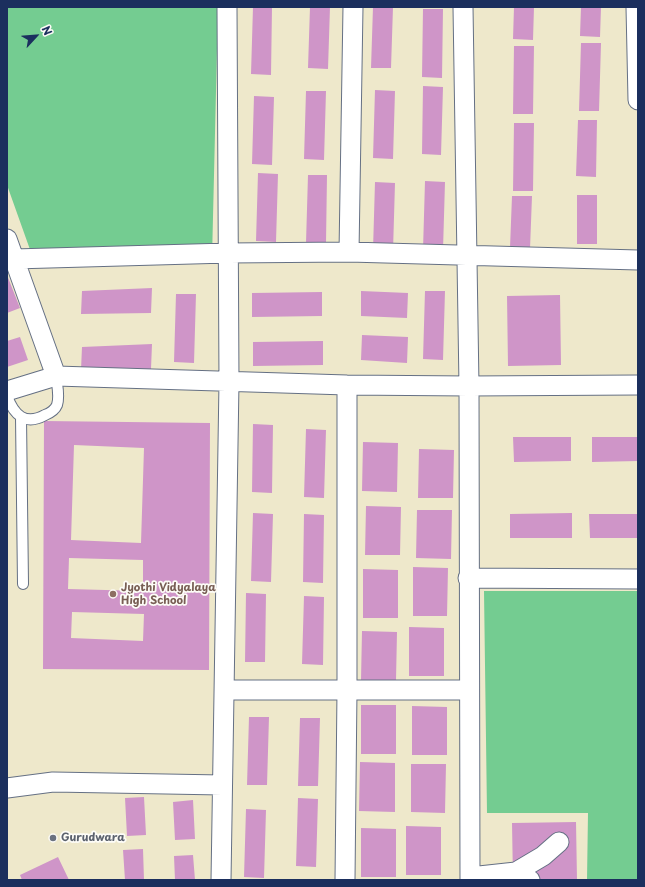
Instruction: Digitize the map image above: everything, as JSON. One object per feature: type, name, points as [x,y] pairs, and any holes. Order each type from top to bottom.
[{"type":"street","points":[[221,880],[229,382],[227,7]]},
{"type":"street","points":[[349,252],[353,7]]},
{"type":"street","points":[[463,7],[467,256],[470,878],[523,876],[559,842]]},
{"type":"street","points":[[636,7],[638,100]]},
{"type":"street","points":[[7,239],[56,376]]},
{"type":"street","points":[[14,259],[228,253],[349,252],[638,260]]},
{"type":"street","points":[[7,391],[56,376],[347,385],[638,386]]},
{"type":"street","points":[[345,880],[347,690],[347,385]]},
{"type":"street","points":[[468,578],[638,579]]},
{"type":"street","points":[[224,690],[469,690]]},
{"type":"street","points":[[7,788],[53,782],[222,785]]},
{"type":"lane","points":[[7,396],[15,413],[21,417],[27,419],[43,417],[51,412],[56,406],[58,393],[56,376]]},
{"type":"lane","points":[[21,417],[23,584]]},
{"type":"green space","points":[[7,7],[218,7],[212,259],[33,258],[7,185]]},
{"type":"green space","points":[[484,591],[638,591],[638,880],[587,880],[588,813],[487,813]]},
{"type":"building","points":[[253,7],[272,7],[271,75],[251,74]]},
{"type":"building","points":[[310,7],[330,7],[328,69],[308,68]]},
{"type":"building","points":[[373,7],[393,7],[391,68],[371,68]]},
{"type":"building","points":[[514,7],[534,7],[533,40],[513,39]]},
{"type":"building","points":[[581,7],[601,7],[600,37],[580,36]]},
{"type":"building","points":[[423,9],[443,9],[442,78],[422,77]]},
{"type":"building","points":[[581,43],[601,43],[599,111],[579,111]]},
{"type":"building","points":[[514,46],[534,46],[533,114],[513,114]]},
{"type":"building","points":[[423,86],[443,87],[441,155],[422,154]]},
{"type":"building","points":[[375,90],[395,91],[393,159],[373,158]]},
{"type":"building","points":[[306,91],[326,91],[324,160],[304,159]]},
{"type":"building","points":[[254,96],[274,97],[272,165],[252,164]]},
{"type":"building","points":[[578,120],[597,120],[596,177],[576,176]]},
{"type":"building","points":[[514,123],[534,123],[533,191],[513,191]]},
{"type":"building","points":[[258,173],[278,174],[276,242],[256,241]]},
{"type":"building","points":[[308,175],[327,175],[326,243],[306,243]]},
{"type":"building","points":[[425,181],[445,182],[443,250],[423,250]]},
{"type":"building","points":[[375,182],[395,183],[393,251],[373,250]]},
{"type":"building","points":[[577,195],[597,195],[597,244],[577,244]]},
{"type":"building","points":[[512,196],[532,196],[530,249],[510,248]]},
{"type":"building","points":[[7,275],[20,308],[7,313]]},
{"type":"building","points":[[152,288],[151,313],[81,314],[82,291]]},
{"type":"building","points":[[361,291],[408,293],[407,318],[361,316]]},
{"type":"building","points":[[425,291],[445,291],[443,360],[423,359]]},
{"type":"building","points":[[322,292],[322,316],[252,317],[252,293]]},
{"type":"building","points":[[176,294],[196,294],[194,363],[174,362]]},
{"type":"building","points":[[560,295],[561,365],[508,366],[507,296]]},
{"type":"building","points":[[362,335],[408,337],[407,363],[361,360]]},
{"type":"building","points":[[20,337],[28,360],[7,367],[7,341]]},
{"type":"building","points":[[323,341],[323,365],[253,366],[253,342]]},
{"type":"building","points":[[152,344],[151,369],[81,370],[82,347]]},
{"type":"building","points":[[44,421],[210,423],[209,670],[43,669]],"holes":[[[74,445],[144,448],[141,543],[71,540]],[[69,558],[143,560],[143,591],[68,589]],[[72,612],[144,614],[143,641],[71,638]]]},
{"type":"building","points":[[253,424],[273,425],[272,493],[252,492]]},
{"type":"building","points":[[306,429],[326,430],[324,498],[304,497]]},
{"type":"building","points":[[513,437],[571,437],[571,461],[514,462]]},
{"type":"building","points":[[592,437],[638,437],[638,461],[592,462]]},
{"type":"building","points":[[363,442],[398,443],[397,492],[362,491]]},
{"type":"building","points":[[419,449],[454,450],[453,498],[418,498]]},
{"type":"building","points":[[366,506],[401,507],[400,555],[365,555]]},
{"type":"building","points":[[417,510],[452,510],[451,559],[416,558]]},
{"type":"building","points":[[253,513],[273,514],[271,582],[251,581]]},
{"type":"building","points":[[572,513],[572,538],[510,538],[510,514]]},
{"type":"building","points":[[304,514],[324,515],[323,583],[303,582]]},
{"type":"building","points":[[589,514],[638,514],[638,538],[590,538]]},
{"type":"building","points":[[413,567],[448,568],[447,616],[413,616]]},
{"type":"building","points":[[363,569],[398,570],[398,618],[363,618]]},
{"type":"building","points":[[246,593],[266,594],[265,662],[245,662]]},
{"type":"building","points":[[304,596],[324,597],[323,665],[302,664]]},
{"type":"building","points":[[409,627],[444,628],[444,676],[409,676]]},
{"type":"building","points":[[362,631],[397,632],[396,680],[361,680]]},
{"type":"building","points":[[361,705],[396,705],[396,754],[361,754]]},
{"type":"building","points":[[412,706],[447,707],[447,755],[412,755]]},
{"type":"building","points":[[249,717],[269,717],[267,785],[247,785]]},
{"type":"building","points":[[300,718],[320,718],[318,786],[298,786]]},
{"type":"building","points":[[360,762],[395,763],[395,812],[359,811]]},
{"type":"building","points":[[411,764],[446,764],[445,813],[411,812]]},
{"type":"building","points":[[144,797],[146,835],[127,836],[125,798]]},
{"type":"building","points":[[298,798],[318,799],[316,867],[296,866]]},
{"type":"building","points":[[193,800],[195,839],[175,840],[173,802]]},
{"type":"building","points":[[246,809],[266,810],[264,878],[244,877]]},
{"type":"building","points":[[576,822],[577,880],[513,880],[512,823]]},
{"type":"building","points":[[406,826],[441,827],[441,875],[406,875]]},
{"type":"building","points":[[361,828],[396,829],[396,877],[361,877]]},
{"type":"building","points":[[143,849],[144,880],[125,880],[123,850]]},
{"type":"building","points":[[193,855],[195,880],[175,880],[174,856]]},
{"type":"building","points":[[58,857],[69,880],[22,880],[20,875]]},
{"type":"place","name":"Jyothi Vidyalaya High School","points":[[113,594]]},
{"type":"place","name":"Gurudwara","points":[[53,838]]}]
